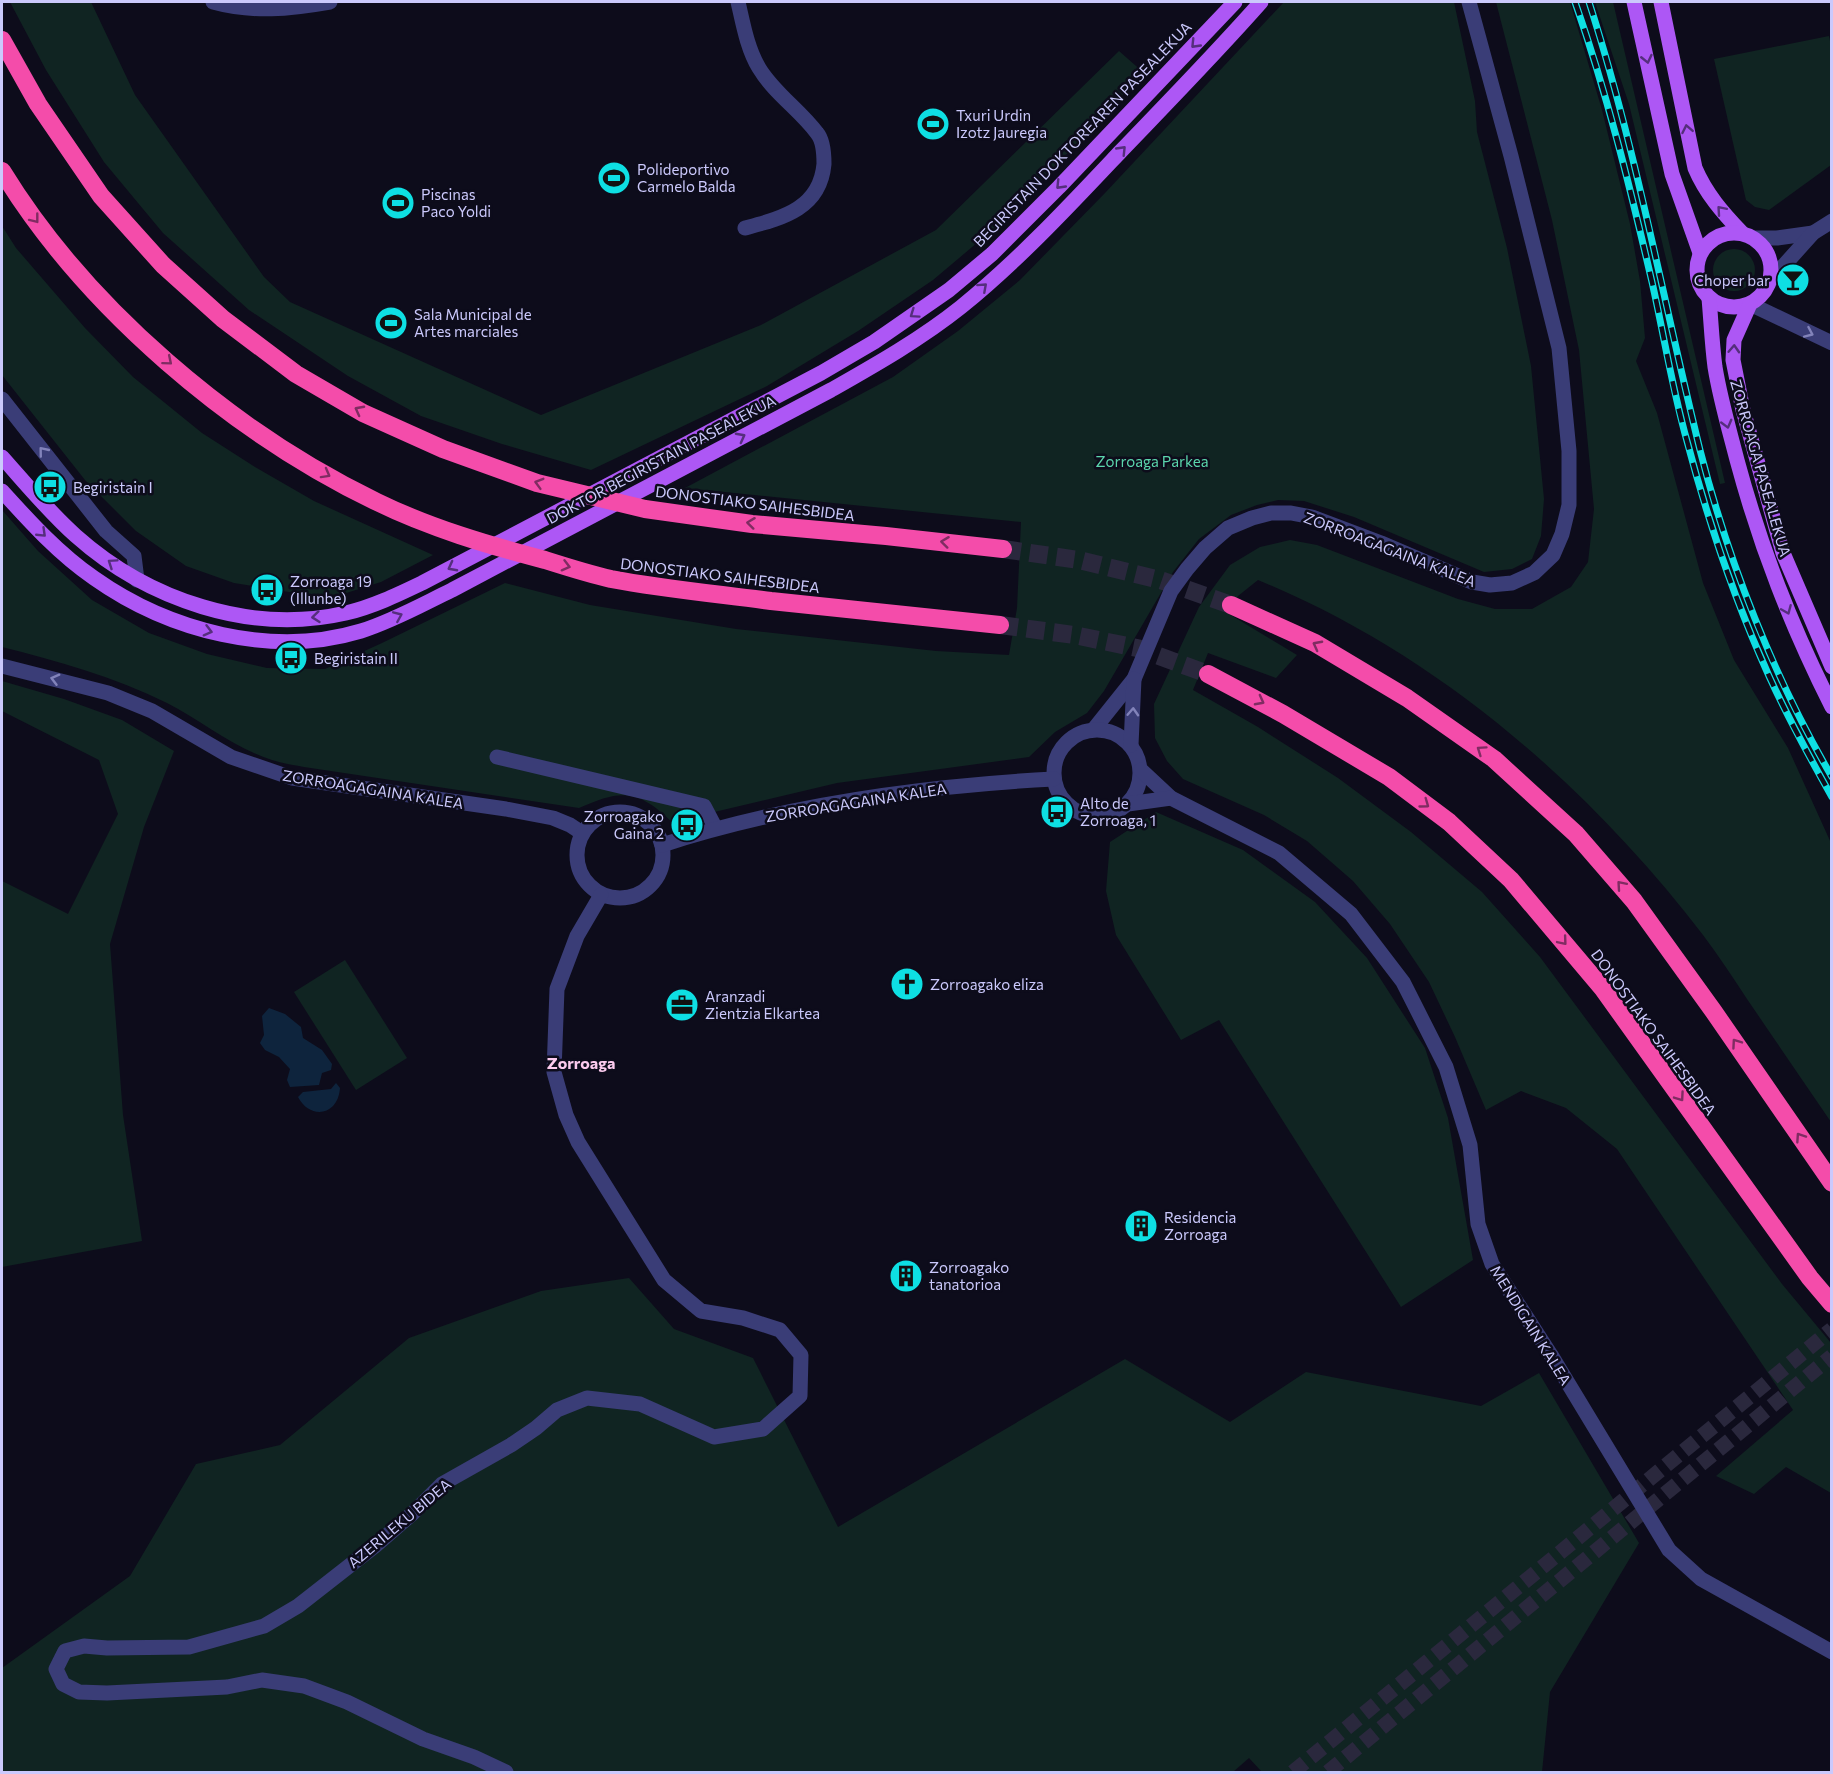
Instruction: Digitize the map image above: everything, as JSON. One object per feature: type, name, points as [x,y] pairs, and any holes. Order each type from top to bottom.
[{"type":"highway","name":"DONOSTIAKO SAIHESBIDEA","points":[[2,40],[38,104],[101,196],[163,264],[223,320],[296,374],[363,413],[443,449],[537,483],[645,509],[752,524],[1003,549]]},
{"type":"highway","name":"DONOSTIAKO SAIHESBIDEA","points":[[2,171],[17,196],[69,264],[126,325],[222,407],[301,460],[378,502],[474,541],[609,578],[700,592],[1000,625]]},
{"type":"highway","points":[[1231,605],[1315,643],[1407,698],[1494,759],[1576,834],[1641,910],[1714,1011],[1832,1183]]},
{"type":"highway","name":"DONOSTIAKO SAIHESBIDEA","points":[[1208,674],[1283,714],[1389,777],[1449,822],[1511,880],[1604,989],[1790,1250],[1832,1304]]},
{"type":"main road","name":"BEGIRISTAIN DOKTOREAREN PASEALEKUA","points":[[671,452],[821,373],[874,342],[949,290],[992,254],[1059,187],[1235,2]]},
{"type":"main road","name":"DOKTOR BEGIRISTAIN PASEALEKUA","points":[[2,491],[63,554],[93,578],[127,599],[174,621],[215,633],[287,642],[318,640],[362,630],[452,590],[689,465],[885,359],[961,307],[1073,202],[1261,2]]},
{"type":"main road","points":[[1634,2],[1672,174],[1700,253]]},
{"type":"main road","points":[[1661,2],[1695,168],[1702,185],[1715,203],[1748,236],[1763,246],[1769,257],[1771,270],[1769,282],[1758,298],[1740,307],[1718,304],[1701,289],[1696,265],[1700,253],[1707,243],[1718,236],[1730,232],[1748,236]]},
{"type":"main road","name":"ZORROAGA PASEALEKUA","points":[[1709,298],[1720,394],[1748,502],[1779,592],[1832,707]]},
{"type":"main road","name":"ZORROAGA PASEALEKUA","points":[[1750,304],[1734,340],[1733,360],[1743,410],[1783,553],[1832,667]]},
{"type":"main road","name":"DOKTOR BEGIRISTAIN PASEALEKUA","points":[[137,580],[181,600],[221,612],[261,618],[313,618],[345,613],[392,597],[671,452]]},
{"type":"main road","points":[[2,457],[77,537],[137,580]]},
{"type":"street","points":[[213,2],[271,10],[330,2]]},
{"type":"street","points":[[738,2],[748,41],[759,67],[778,93],[819,134],[824,154],[823,175],[816,191],[805,204],[780,218],[745,228]]},
{"type":"street","name":"ZORROAGAGAINA KALEA","points":[[1094,729],[1134,679],[1171,591],[1187,569],[1205,548],[1228,528],[1252,518],[1271,513],[1291,513],[1312,517],[1381,543],[1472,582],[1490,585],[1512,583],[1534,573],[1552,555],[1562,534],[1569,505],[1569,452],[1559,348],[1511,156],[1469,2]]},
{"type":"street","points":[[1769,282],[1814,233],[1832,221]]},
{"type":"street","points":[[1748,236],[1777,238],[1814,233]]},
{"type":"street","points":[[1750,304],[1832,343]]},
{"type":"street","points":[[2,399],[106,531],[134,556],[137,580]]},
{"type":"street","name":"ZORROAGAGAINA KALEA","points":[[2,666],[108,693],[152,711],[231,757],[292,778],[506,809],[553,818],[582,833]]},
{"type":"street","name":"ZORROAGAGAINA KALEA","points":[[1131,745],[1134,679]]},
{"type":"street","points":[[1094,729],[1108,730],[1131,745],[1138,757],[1141,770],[1140,782],[1136,794],[1118,812],[1093,817],[1079,813],[1058,793],[1054,779],[1054,766],[1065,744],[1073,737],[1094,729]]},
{"type":"street","points":[[496,757],[704,806],[715,828]]},
{"type":"street","name":"MENDIGAIN KALEA","points":[[1141,770],[1171,798],[1279,853],[1351,914],[1403,982],[1446,1067],[1470,1145],[1479,1224],[1492,1264],[1551,1355],[1669,1550],[1701,1579],[1832,1652]]},
{"type":"street","name":"ZORROAGAGAINA KALEA","points":[[662,845],[715,828],[803,808],[915,790],[987,782],[1054,779]]},
{"type":"street","points":[[1128,804],[1171,798]]},
{"type":"street","points":[[613,812],[626,812],[649,823],[657,833],[662,845],[663,859],[660,872],[647,889],[628,898],[614,899],[601,895],[586,884],[578,868],[576,856],[582,833],[590,823],[613,812]]},
{"type":"street","name":"AZERILEKU BIDEA","points":[[506,1773],[474,1757],[423,1739],[347,1702],[304,1686],[262,1680],[227,1687],[107,1694],[79,1692],[63,1684],[56,1669],[65,1651],[84,1646],[189,1647],[264,1626],[298,1606],[376,1545],[442,1484],[511,1445],[557,1410],[586,1398],[640,1404],[714,1437],[763,1429],[800,1396],[801,1355],[780,1329],[743,1318],[701,1311],[664,1281],[578,1142],[566,1115],[554,1072],[557,989],[577,936],[601,895]]},
{"type":"green space","points":[[10,2],[91,2],[135,95],[264,277],[290,302],[541,415],[761,325],[936,230],[1119,51],[1144,73],[1003,221],[933,280],[858,331],[767,386],[591,470],[502,444],[421,416],[348,376],[249,310],[163,233],[104,162],[46,70]]},
{"type":"green space","name":"Zorroaga Parkea","points":[[1284,2],[1454,2],[1475,101],[1477,132],[1507,248],[1531,366],[1544,499],[1541,536],[1532,559],[1512,569],[1484,572],[1354,517],[1304,501],[1278,500],[1257,505],[1231,515],[1199,539],[1173,572],[1104,691],[1087,713],[1055,732],[1029,757],[837,783],[672,822],[649,803],[628,796],[618,795],[579,808],[276,761],[244,749],[180,710],[127,685],[65,664],[2,647],[2,510],[38,551],[92,600],[149,633],[207,654],[267,668],[325,669],[505,583],[590,605],[736,629],[936,651],[1009,655],[1017,608],[1021,522],[685,488],[893,377],[958,331],[1020,280]]},
{"type":"green space","points":[[1496,2],[1570,2],[1602,110],[1630,224],[1640,281],[1645,338],[1636,361],[1657,413],[1703,583],[1734,660],[1788,748],[1831,843],[1831,1122],[1715,951],[1658,880],[1559,776],[1447,685],[1386,645],[1324,610],[1258,580],[1238,596],[1229,614],[1297,655],[1276,678],[1208,653],[1193,690],[1258,727],[1338,778],[1411,832],[1482,892],[1540,957],[1782,1284],[1831,1343],[1831,1493],[1786,1467],[1754,1494],[1716,1476],[1793,1410],[1617,1149],[1566,1108],[1521,1091],[1486,1110],[1429,982],[1390,924],[1353,881],[1307,841],[1264,815],[1183,779],[1167,761],[1155,738],[1154,704],[1199,607],[1230,565],[1260,547],[1290,540],[1317,545],[1458,599],[1495,609],[1532,609],[1571,587],[1588,562],[1594,509],[1579,350],[1552,220]]},
{"type":"green space","points":[[1595,2],[1613,2],[1725,483],[1720,484],[1629,104]]},
{"type":"green space","points":[[1829,36],[1832,51],[1831,165],[1769,210],[1755,207],[1746,200],[1714,59]]},
{"type":"green space","points":[[2,226],[16,248],[85,328],[133,377],[202,433],[314,501],[433,555],[381,582],[340,595],[301,594],[234,583],[186,566],[136,531],[85,480],[2,375]]},
{"type":"green space","points":[[1734,249],[1742,250],[1749,255],[1754,262],[1754,278],[1749,285],[1742,290],[1734,291],[1726,290],[1719,285],[1714,278],[1713,270],[1714,262],[1719,255],[1726,250]]},
{"type":"green space","points":[[2,681],[64,699],[122,720],[174,751],[144,827],[110,944],[123,1115],[142,1241],[2,1267],[2,881],[68,914],[118,814],[99,760],[2,711]]},
{"type":"green space","points":[[1156,812],[1243,850],[1315,902],[1367,958],[1425,1048],[1448,1118],[1473,1260],[1401,1307],[1219,1020],[1181,1040],[1116,935],[1106,891],[1110,842]]},
{"type":"green space","points":[[345,960],[407,1058],[356,1090],[294,992]]},
{"type":"green space","points":[[629,1278],[674,1329],[753,1358],[838,1527],[1125,1359],[1230,1422],[1306,1372],[1481,1406],[1539,1373],[1639,1543],[1550,1692],[1542,1772],[1262,1772],[1249,1758],[1233,1772],[2,1772],[2,1668],[130,1576],[196,1464],[280,1445],[409,1338],[541,1291]]},
{"type":"water","points":[[269,1008],[285,1014],[301,1027],[303,1038],[322,1050],[332,1064],[331,1070],[322,1073],[319,1085],[290,1087],[287,1080],[290,1069],[279,1057],[265,1050],[260,1043],[264,1035],[262,1016]]},
{"type":"water","points":[[336,1083],[340,1088],[338,1097],[329,1109],[323,1112],[309,1109],[298,1097],[303,1092],[331,1089]]},
{"type":"tunnel","points":[[1003,549],[1079,560],[1160,580],[1231,605]]},
{"type":"tunnel","points":[[1000,625],[1074,635],[1137,648],[1208,674]]},
{"type":"tunnel","points":[[1293,1772],[1832,1329]]},
{"type":"tunnel","points":[[1328,1772],[1832,1356]]},
{"type":"railway","points":[[1575,2],[1617,140],[1652,282],[1672,381],[1713,531],[1745,619],[1769,676],[1799,738],[1832,797]]},
{"type":"railway","points":[[1589,2],[1621,112],[1700,450],[1724,534],[1772,659],[1832,777]]},
{"type":"place","name":"Txuri Urdin Izotz Jauregia","points":[[933,124]]},
{"type":"place","name":"Polideportivo Carmelo Balda","points":[[614,178]]},
{"type":"place","name":"Piscinas Paco Yoldi","points":[[398,203]]},
{"type":"place","name":"Choper bar","points":[[1793,280]]},
{"type":"place","name":"Sala Municipal de Artes marciales","points":[[391,323]]},
{"type":"place","name":"Begiristain I","points":[[50,487]]},
{"type":"place","name":"Zorroaga 19 (Illunbe)","points":[[267,590]]},
{"type":"place","name":"Begiristain II","points":[[291,658]]},
{"type":"place","name":"Alto de Zorroaga, 1","points":[[1057,812]]},
{"type":"place","name":"Zorroagako Gaina 2","points":[[687,825]]},
{"type":"place","name":"Zorroagako eliza","points":[[907,984]]},
{"type":"place","name":"Aranzadi Zientzia Elkartea","points":[[682,1005]]},
{"type":"place","name":"Residencia Zorroaga","points":[[1141,1226]]},
{"type":"place","name":"Zorroagako tanatorioa","points":[[906,1276]]},
{"type":"district","name":"Zorroaga","points":[[581,1062]]}]
